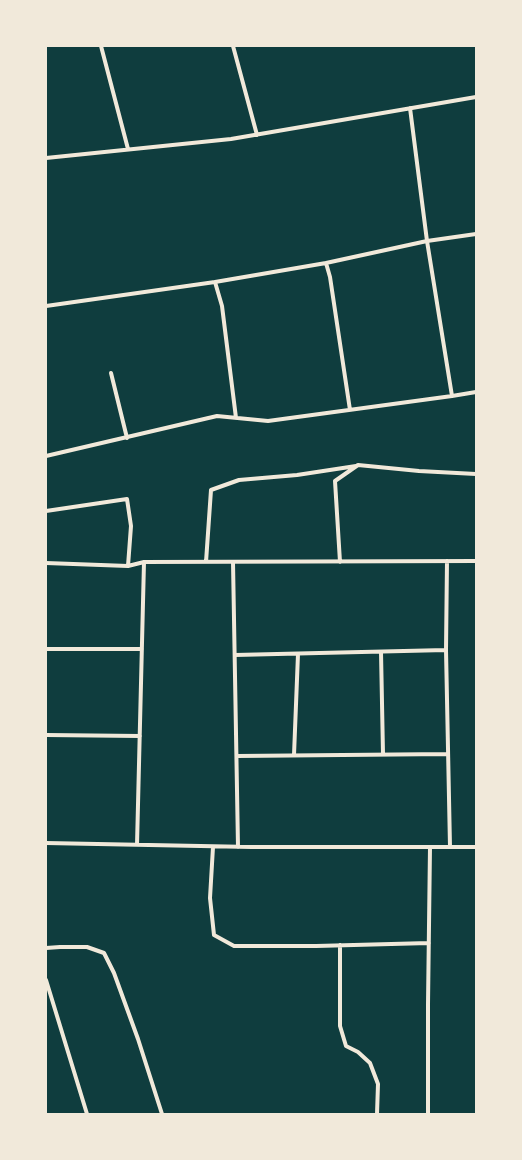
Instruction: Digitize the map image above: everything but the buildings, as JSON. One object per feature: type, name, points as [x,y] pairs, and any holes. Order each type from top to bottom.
[{"type":"street","points":[[101,46],[128,150]]},
{"type":"street","points":[[233,46],[257,135]]},
{"type":"street","points":[[46,158],[231,139],[476,97]]},
{"type":"street","points":[[410,108],[427,240],[452,396]]},
{"type":"street","points":[[46,306],[215,282],[326,263],[427,240],[476,234]]},
{"type":"street","points":[[326,263],[330,277],[350,410]]},
{"type":"street","points":[[215,282],[222,306],[236,418]]},
{"type":"street","points":[[111,374],[127,438]]},
{"type":"street","points":[[46,456],[218,416],[268,421],[476,392]]},
{"type":"street","points":[[206,562],[211,490],[239,480],[297,475],[358,466],[476,474]]},
{"type":"street","points":[[340,562],[335,481],[358,466]]},
{"type":"street","points":[[46,511],[127,499],[130,526],[128,566]]},
{"type":"street","points":[[46,563],[128,566],[144,562],[476,560]]},
{"type":"street","points":[[447,561],[446,650],[450,847]]},
{"type":"street","points":[[137,845],[144,562]]},
{"type":"street","points":[[234,562],[238,847]]},
{"type":"street","points":[[46,649],[142,650]]},
{"type":"street","points":[[235,655],[446,650]]},
{"type":"street","points":[[380,652],[383,754]]},
{"type":"street","points":[[294,755],[298,654]]},
{"type":"street","points":[[46,735],[140,736]]},
{"type":"street","points":[[237,756],[448,754]]},
{"type":"street","points":[[46,843],[213,847],[476,847]]},
{"type":"street","points":[[213,847],[210,898],[214,934],[234,946],[429,943]]},
{"type":"street","points":[[428,1114],[430,847]]},
{"type":"street","points":[[340,945],[340,1026],[346,1046],[358,1052],[370,1063],[378,1084],[377,1114]]},
{"type":"street","points":[[46,948],[87,948],[104,953],[114,973],[138,1039],[162,1114]]},
{"type":"street","points":[[46,980],[87,1114]]}]
